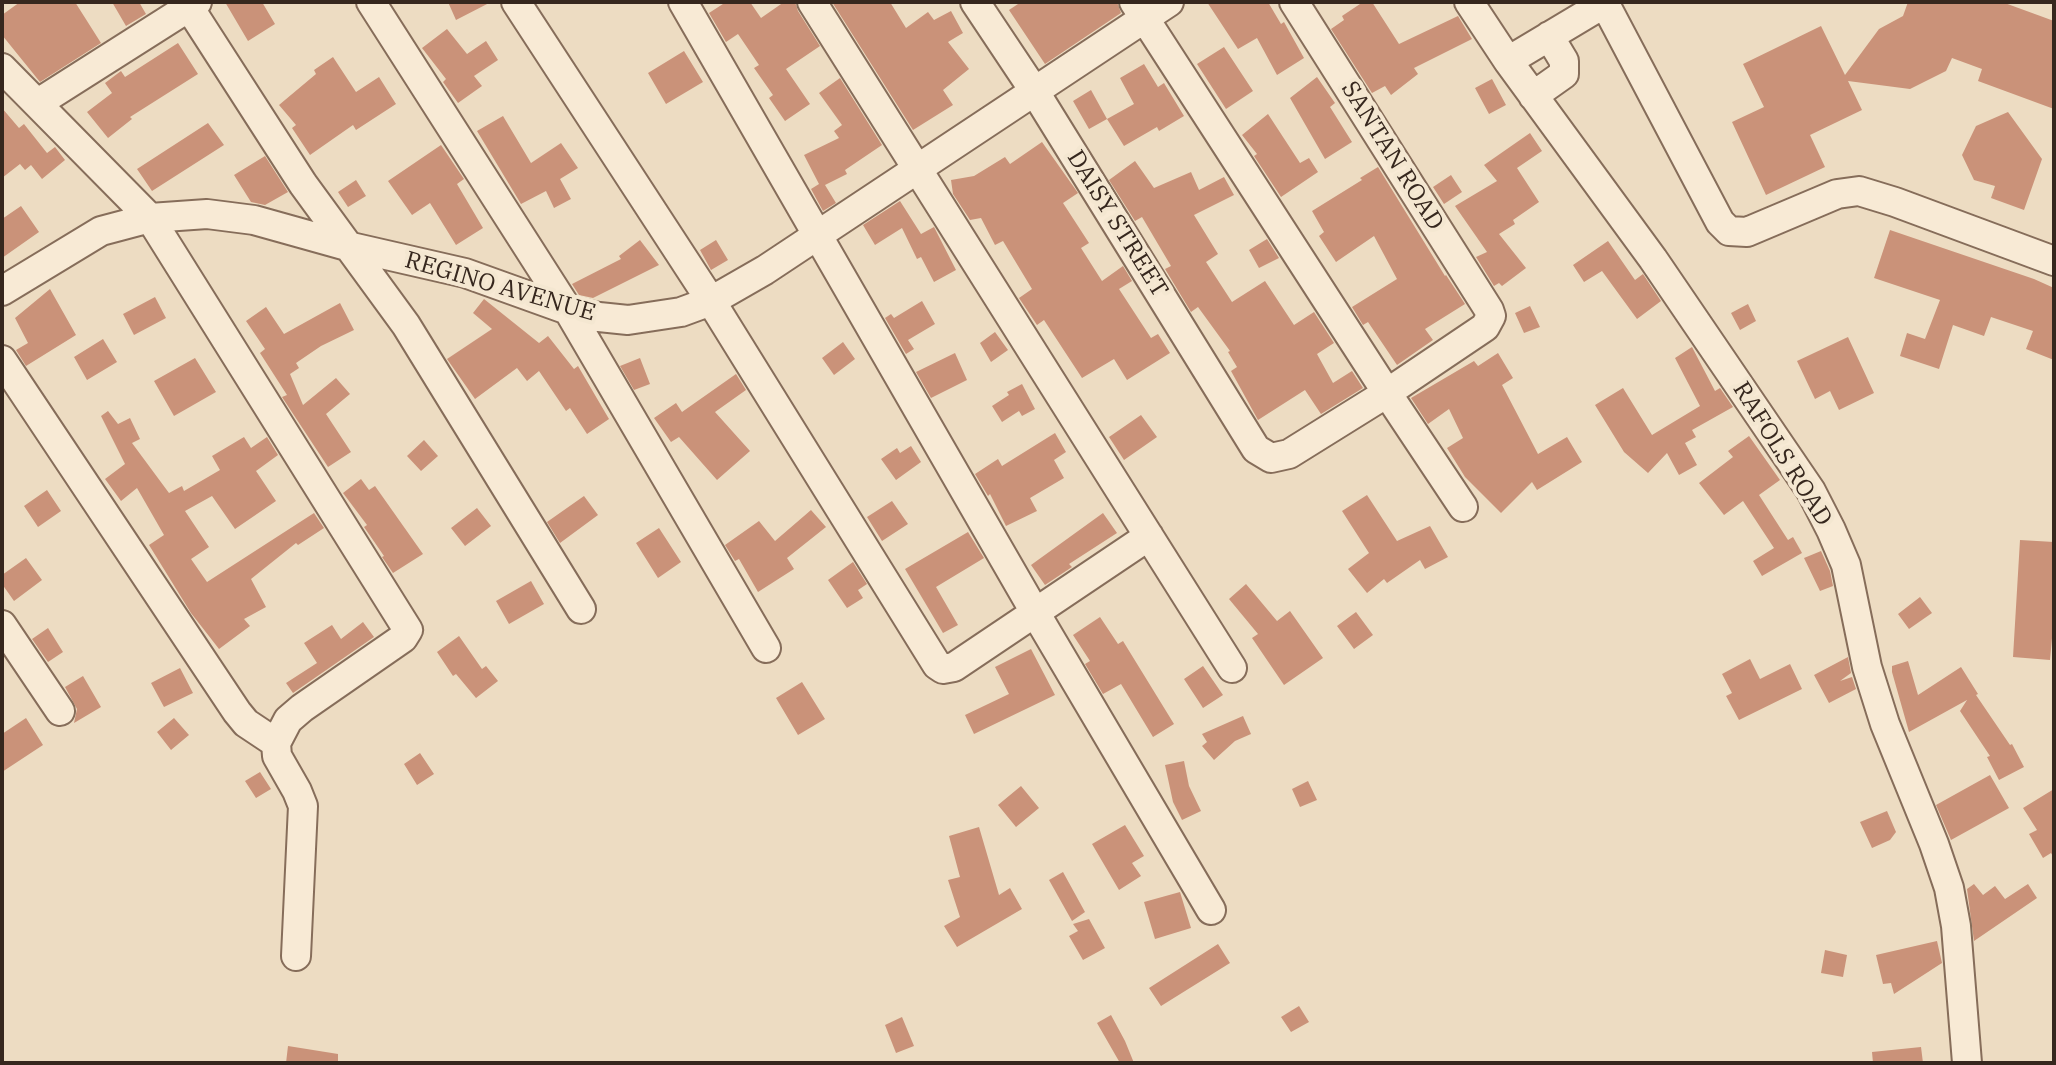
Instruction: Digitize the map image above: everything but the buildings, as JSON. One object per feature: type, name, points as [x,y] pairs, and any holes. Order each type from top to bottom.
[{"type":"street","points":[[371,2],[568,310],[766,648]]},
{"type":"street","points":[[516,2],[711,301],[937,665],[943,669],[954,667],[1149,536]]},
{"type":"street","points":[[683,2],[1036,614],[1211,910]]},
{"type":"street","points":[[812,2],[1232,668]]},
{"type":"street","name":"DAISY STREET","points":[[975,2],[1035,92],[1256,449],[1263,455],[1280,458],[1387,393]]},
{"type":"street","name":"REGINO AVENUE","points":[[2,291],[101,231],[150,218],[207,214],[231,216],[465,273],[568,310],[628,320],[681,312],[711,301],[765,270],[1035,92],[1139,10],[1169,2]]},
{"type":"street","name":"SANTAN ROAD","points":[[1294,2],[1489,310],[1490,323],[1387,393]]},
{"type":"street","name":"RAFOLS ROAD","points":[[1469,2],[1508,61],[1661,272],[1811,491],[1831,530],[1846,565],[1867,667],[1885,724],[1949,888],[1958,937],[1967,1063]]},
{"type":"street","points":[[1508,61],[1604,2],[1720,222],[1729,231],[1738,234],[1747,232],[1837,194],[1859,191],[2054,261]]},
{"type":"street","points":[[38,103],[193,4],[303,184],[406,325],[581,609]]},
{"type":"street","points":[[1139,10],[1463,507]]},
{"type":"street","points":[[1533,96],[1564,74],[1564,61],[1549,36]]},
{"type":"street","points":[[2,68],[150,218],[408,630],[403,638],[302,708],[281,730],[276,743],[277,756],[303,806],[296,956]]},
{"type":"street","points":[[2,360],[237,712],[246,723],[276,743]]},
{"type":"street","points":[[2,625],[60,711]]}]
